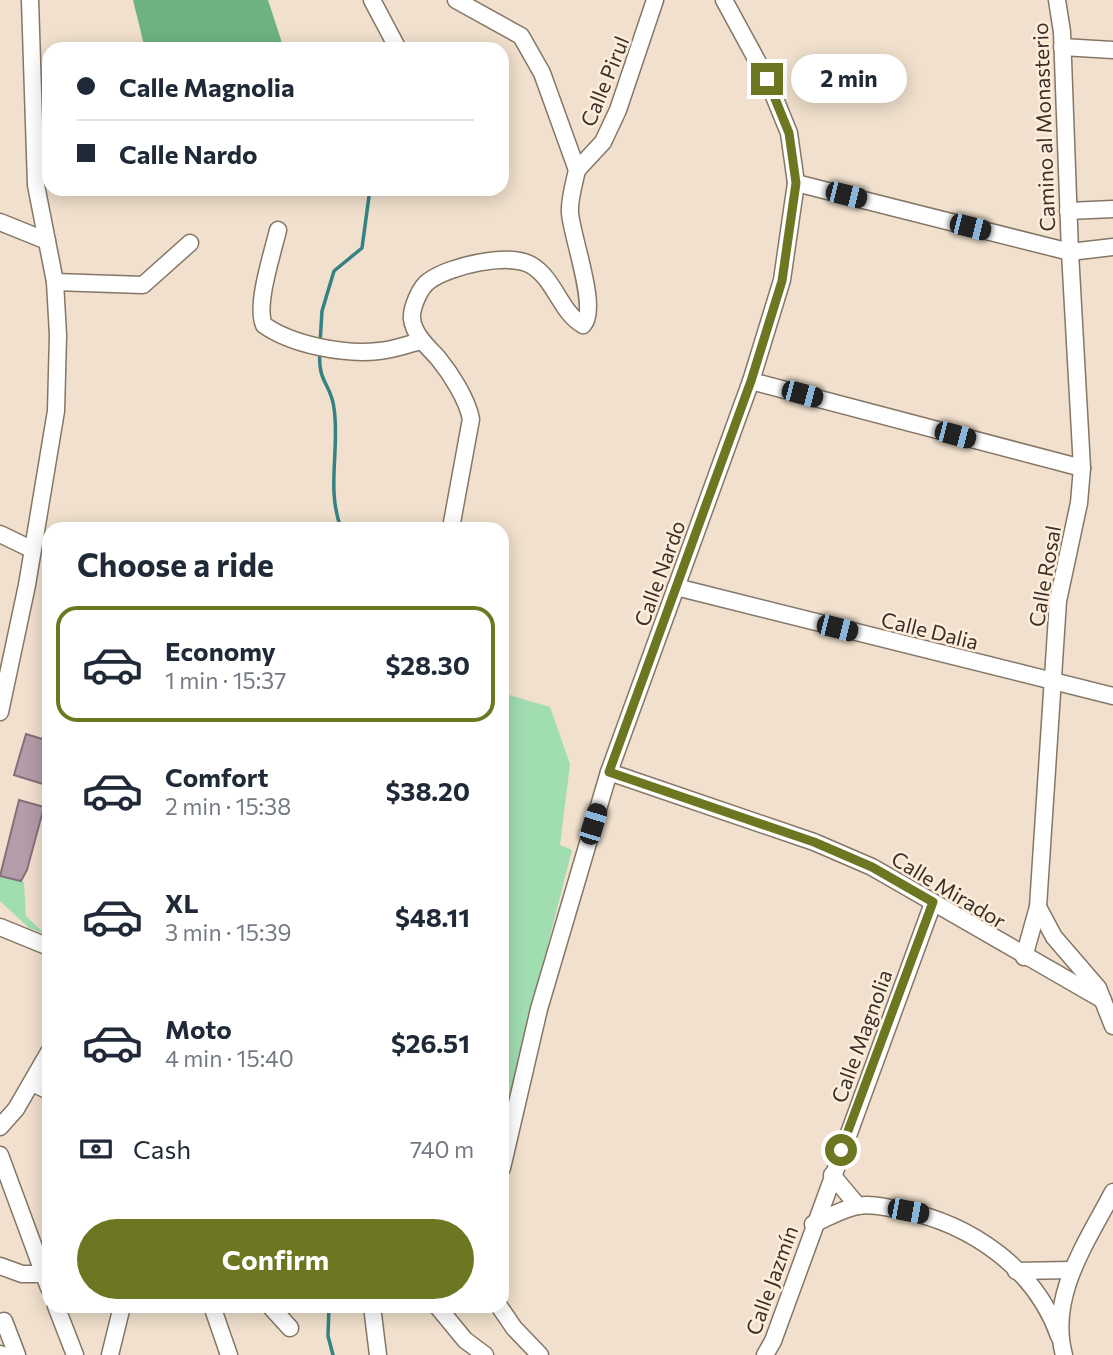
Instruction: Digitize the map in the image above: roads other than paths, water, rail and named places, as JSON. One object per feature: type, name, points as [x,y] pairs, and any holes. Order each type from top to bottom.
[{"type":"street","points":[[0,712],[56,411],[58,335],[55,282],[36,185],[30,0]]},
{"type":"street","points":[[372,0],[394,42]]},
{"type":"street","points":[[452,522],[471,419],[465,402],[440,360],[422,341],[412,318],[423,286],[441,274],[489,260],[519,260],[545,276],[574,318],[583,325],[590,313],[569,210],[577,170],[542,73],[521,36],[456,0]]},
{"type":"street","name":"Calle Pirul","points":[[577,170],[603,142],[618,110],[655,0]]},
{"type":"street","name":"Calle Nardo","points":[[509,1137],[538,1009],[609,772],[751,381],[782,281],[796,183],[789,133],[767,79],[724,0]]},
{"type":"street","name":"Camino al Monasterio","points":[[1057,0],[1062,47],[1070,252]]},
{"type":"street","points":[[1062,47],[1113,50]]},
{"type":"street","points":[[796,183],[1070,252],[1113,247]]},
{"type":"street","points":[[1068,211],[1113,209]]},
{"type":"street","points":[[0,222],[47,241]]},
{"type":"street","points":[[278,230],[263,301],[261,317],[264,325],[302,342],[348,351],[379,351],[422,341]]},
{"type":"street","points":[[55,282],[143,285],[190,243]]},
{"type":"street","name":"Calle Rosal","points":[[1024,957],[1038,907],[1050,682],[1058,601],[1079,503],[1082,468],[1070,252]]},
{"type":"street","points":[[751,381],[1082,468]]},
{"type":"street","points":[[0,534],[31,549]]},
{"type":"street","name":"Calle Dalia","points":[[676,587],[1113,696]]},
{"type":"street","name":"Calle Mirador","points":[[609,772],[814,842],[872,867],[1024,957],[1103,1000]]},
{"type":"street","name":"Calle Magnolia","points":[[813,1224],[933,902]]},
{"type":"street","points":[[1038,907],[1054,937],[1093,981],[1113,1027]]},
{"type":"street","points":[[0,927],[42,944]]},
{"type":"street","points":[[0,1127],[42,1065]]},
{"type":"street","points":[[32,1083],[42,1088]]},
{"type":"street","points":[[0,1155],[42,1270]]},
{"type":"street","points":[[832,1175],[859,1206]]},
{"type":"street","points":[[1064,1355],[1059,1336],[1065,1290],[1072,1270],[1113,1192]]},
{"type":"street","name":"Calle Jazmín","points":[[765,1355],[813,1224],[859,1206],[891,1208],[944,1220],[985,1242],[1016,1271],[1051,1313],[1059,1336]]},
{"type":"street","points":[[0,1266],[42,1280]]},
{"type":"street","points":[[1016,1271],[1072,1270]]},
{"type":"street","points":[[61,1313],[75,1355]]},
{"type":"street","points":[[110,1355],[120,1313]]},
{"type":"street","points":[[214,1313],[229,1355]]},
{"type":"street","points":[[276,1313],[290,1328]]},
{"type":"street","points":[[373,1313],[378,1355]]},
{"type":"street","points":[[443,1313],[465,1340],[485,1355]]},
{"type":"street","points":[[504,1313],[540,1355]]},
{"type":"street","points":[[4,1321],[17,1355]]},
{"type":"waterway","points":[[320,343],[322,311],[334,271],[362,248],[369,196]]},
{"type":"waterway","points":[[320,350],[320,369],[334,408],[334,499],[339,522]]},
{"type":"waterway","points":[[329,1313],[328,1336],[333,1355]]}]
